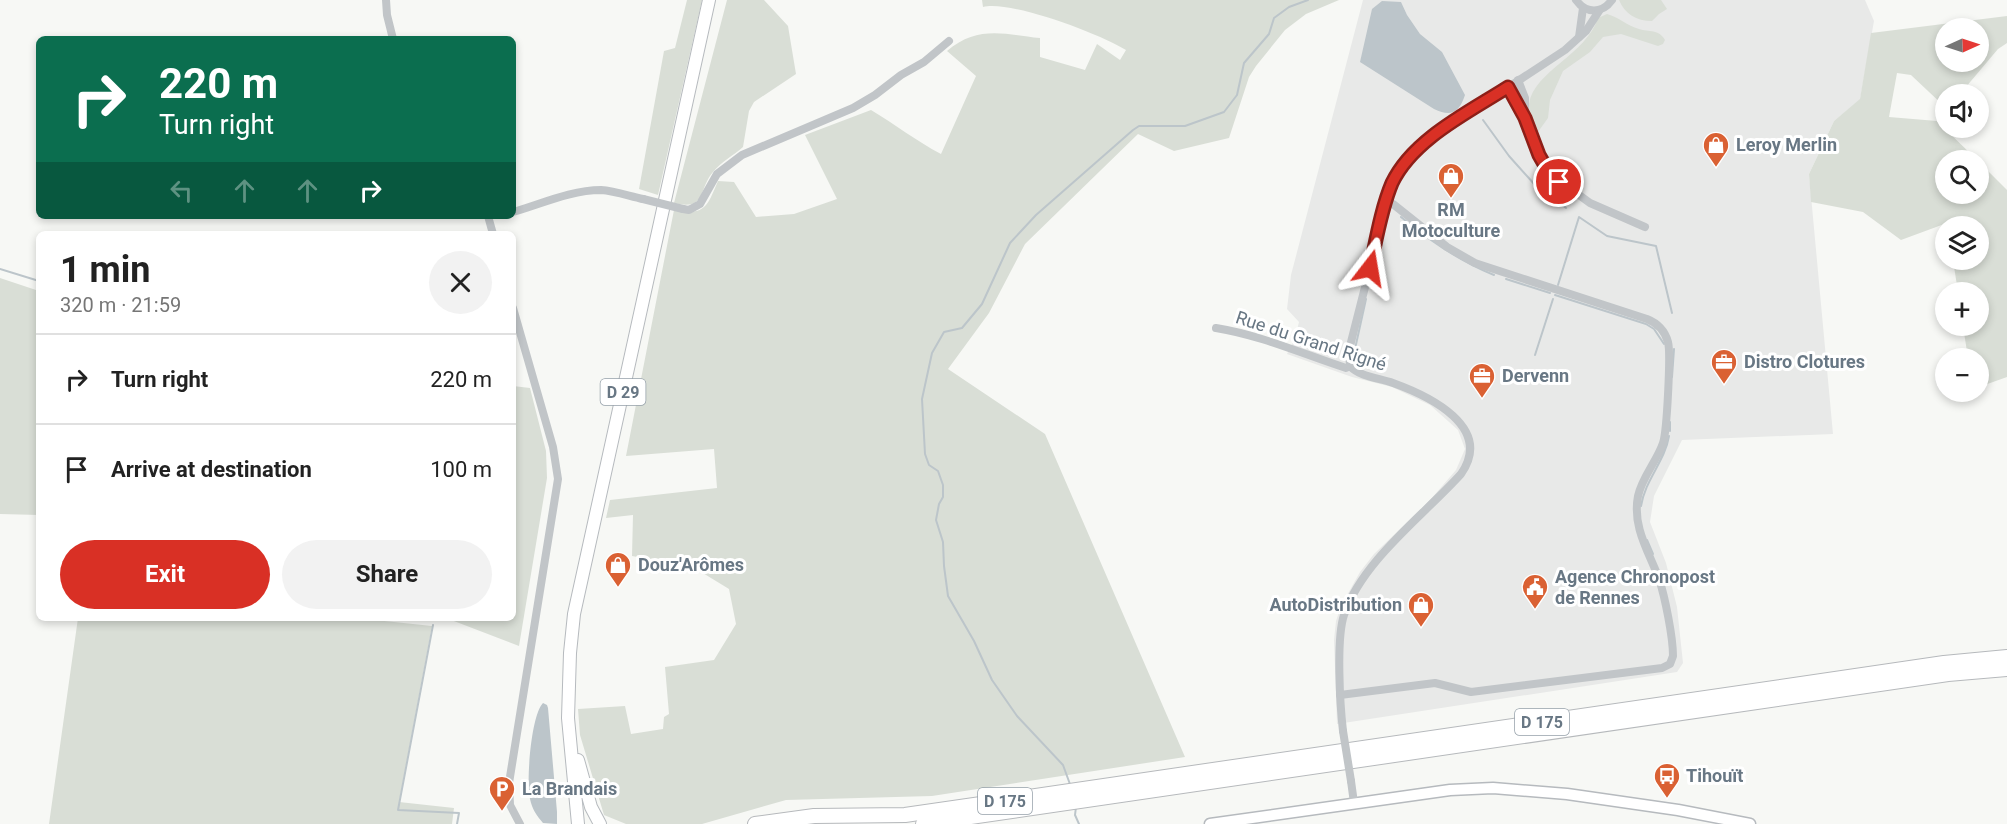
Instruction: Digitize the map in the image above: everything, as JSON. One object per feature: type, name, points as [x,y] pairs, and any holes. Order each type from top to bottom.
[{"type":"highway","name":"D 175","points":[[924,824],[1072,797],[1944,663],[2007,657]]},
{"type":"highway","name":"D 175","points":[[754,824],[814,816],[905,815],[1072,797],[1948,674],[2007,669]]},
{"type":"main road","name":"D 29","points":[[578,824],[568,732],[568,699],[570,652],[581,577],[709,0]]},
{"type":"main road","points":[[696,62],[705,44],[716,0]]},
{"type":"main road","name":"D 29","points":[[568,699],[575,749],[591,807],[600,824]]},
{"type":"street","points":[[386,0],[392,36]]},
{"type":"street","points":[[1350,366],[1349,350],[1386,201],[1393,181],[1410,157],[1421,145],[1565,50],[1586,31],[1599,11],[1607,7],[1612,0]]},
{"type":"street","points":[[1577,3],[1588,10],[1599,11]]},
{"type":"street","points":[[1577,3],[1579,37]]},
{"type":"street","points":[[516,211],[597,190],[689,210],[699,204],[717,174],[742,154],[853,108],[924,62],[949,41]]},
{"type":"street","points":[[1518,80],[1525,99],[1525,118]]},
{"type":"street","points":[[1508,87],[1525,118],[1539,155],[1547,169],[1559,182],[1600,208],[1645,227]]},
{"type":"street","points":[[1340,695],[1435,683],[1471,692],[1656,669],[1670,664],[1673,650],[1662,592],[1639,531],[1637,512],[1642,486],[1660,451],[1665,434],[1669,347],[1663,332],[1654,322],[1475,263],[1447,247],[1386,201]]},
{"type":"street","points":[[516,318],[553,447],[558,479],[509,783],[510,805],[520,824]]},
{"type":"street","name":"Rue du Grand Rigné","points":[[1216,328],[1233,331],[1346,368],[1350,366],[1361,373],[1394,383],[1455,417],[1465,430],[1471,450],[1468,462],[1461,474],[1371,567],[1355,591],[1343,618],[1340,695],[1354,803]]},
{"type":"street","points":[[1210,824],[1450,790],[1512,789],[1624,802],[1750,824]]},
{"type":"shaded area","points":[[687,0],[702,0],[658,195],[639,189],[664,51],[675,48]]},
{"type":"shaded area","points":[[727,0],[764,0],[788,26],[796,74],[754,102],[749,111],[743,147],[713,172],[697,201],[685,205],[674,203]]},
{"type":"shaded area","points":[[982,0],[1339,0],[1306,14],[1285,30],[1256,66],[1249,77],[1229,138],[1174,151],[1138,134],[1025,244],[989,313],[948,369],[1045,434],[1185,757],[932,796],[786,800],[702,824],[626,824],[604,815],[580,735],[578,709],[625,706],[631,734],[663,729],[664,717],[669,714],[665,667],[714,660],[736,624],[729,589],[693,567],[632,556],[633,515],[606,518],[610,500],[717,488],[714,449],[626,456],[674,210],[692,212],[703,208],[718,181],[734,182],[756,217],[794,214],[837,199],[805,135],[871,110],[941,154],[976,76],[947,51],[969,37],[991,33],[1040,38],[1040,57],[1085,70],[1097,44],[1120,60],[1126,50],[1097,36],[1034,13],[996,6],[983,7]]},
{"type":"shaded area","points":[[1363,0],[1865,0],[1874,21],[1860,100],[1834,121],[1809,174],[1833,434],[1682,440],[1654,496],[1650,522],[1666,563],[1677,607],[1683,663],[1677,672],[1337,724],[1334,640],[1336,621],[1341,606],[1360,572],[1374,554],[1430,500],[1456,470],[1465,449],[1458,430],[1430,405],[1392,387],[1352,377],[1287,354],[1295,338],[1299,322],[1287,309],[1291,275]]},
{"type":"shaded area","points":[[1619,0],[1661,0],[1667,9],[1652,21],[1641,20],[1628,13]]},
{"type":"shaded area","points":[[1382,1],[1401,2],[1420,34],[1442,52],[1465,95],[1454,112],[1445,113],[1434,109],[1360,62],[1372,9]]},
{"type":"shaded area","points":[[1607,14],[1635,28],[1657,32],[1665,40],[1658,46],[1621,34],[1603,37],[1590,52],[1563,71],[1550,100],[1548,118],[1535,136],[1529,108],[1533,92],[1550,72],[1583,42],[1592,31],[1598,18]]},
{"type":"shaded area","points":[[2007,16],[2007,43],[1989,60],[1989,18]]},
{"type":"shaded area","points":[[1935,25],[1935,72],[1979,72],[1968,84],[1935,84],[1935,98],[1911,75],[1897,73],[1889,117],[1935,121],[1935,138],[1954,138],[1967,150],[1935,150],[1935,204],[1989,204],[1989,172],[2007,190],[2007,377],[1989,383],[1989,348],[1966,348],[1965,336],[1989,336],[1989,282],[1956,282],[1955,270],[1989,270],[1989,216],[1935,216],[1935,227],[1901,240],[1863,212],[1811,202],[1809,174],[1834,121],[1860,99],[1871,33]]},
{"type":"shaded area","points":[[0,278],[36,290],[36,515],[0,514]]},
{"type":"shaded area","points":[[516,386],[530,388],[546,451],[547,478],[519,646],[454,621],[516,621]]},
{"type":"shaded area","points":[[78,621],[384,621],[432,626],[399,802],[454,808],[452,824],[49,824]]},
{"type":"shaded area","points":[[543,703],[548,708],[557,824],[543,823],[530,799],[529,764],[533,734],[535,721]]},
{"type":"waterway","points":[[1071,787],[1063,765],[1017,716],[992,680],[974,641],[948,596],[943,542],[936,520],[943,497],[943,485],[938,471],[929,465],[925,454],[922,399],[932,353],[944,332],[962,328],[982,304],[1010,243],[1036,215],[1139,126],[1185,126],[1224,112],[1237,95],[1244,63],[1269,34],[1274,18],[1289,7],[1308,0]]},
{"type":"waterway","points":[[1483,120],[1509,156],[1536,186],[1566,208]]},
{"type":"waterway","points":[[1430,144],[1440,137]]},
{"type":"waterway","points":[[1409,165],[1419,154]]},
{"type":"waterway","points":[[1401,217],[1445,250],[1494,275]]},
{"type":"waterway","points":[[1558,285],[1579,217],[1607,236],[1656,246],[1672,313]]},
{"type":"waterway","points":[[0,269],[36,280]]},
{"type":"waterway","points":[[1506,279],[1550,293]]},
{"type":"waterway","points":[[1555,295],[1646,324],[1654,329],[1664,344]]},
{"type":"waterway","points":[[1353,358],[1366,299]]},
{"type":"waterway","points":[[1535,355],[1553,299]]},
{"type":"waterway","points":[[1672,377],[1674,349]]},
{"type":"waterway","points":[[1670,422],[1670,431]]},
{"type":"waterway","points":[[1641,506],[1646,488],[1664,454],[1669,436]]},
{"type":"waterway","points":[[1647,540],[1653,554]]},
{"type":"waterway","points":[[433,625],[398,810],[459,813],[457,824]]},
{"type":"waterway","points":[[1076,807],[1075,815],[1079,824]]},
{"type":"place","name":"Leroy Merlin","points":[[1716,168]]},
{"type":"place","name":"RM Motoculture","points":[[1451,199]]},
{"type":"place","name":"Distro Clotures","points":[[1724,385]]},
{"type":"place","name":"Dervenn","points":[[1482,399]]},
{"type":"place","name":"Douz'Arômes","points":[[618,588]]},
{"type":"place","name":"Agence Chronopost de Rennes","points":[[1535,610]]},
{"type":"place","name":"AutoDistribution","points":[[1421,628]]},
{"type":"place","name":"Tihouït","points":[[1667,799]]},
{"type":"place","name":"La Brandais","points":[[502,812]]},
{"type":"route","points":[[1370,268],[1390,189],[1403,166],[1421,145],[1508,87],[1525,118],[1543,164],[1559,182]]}]
